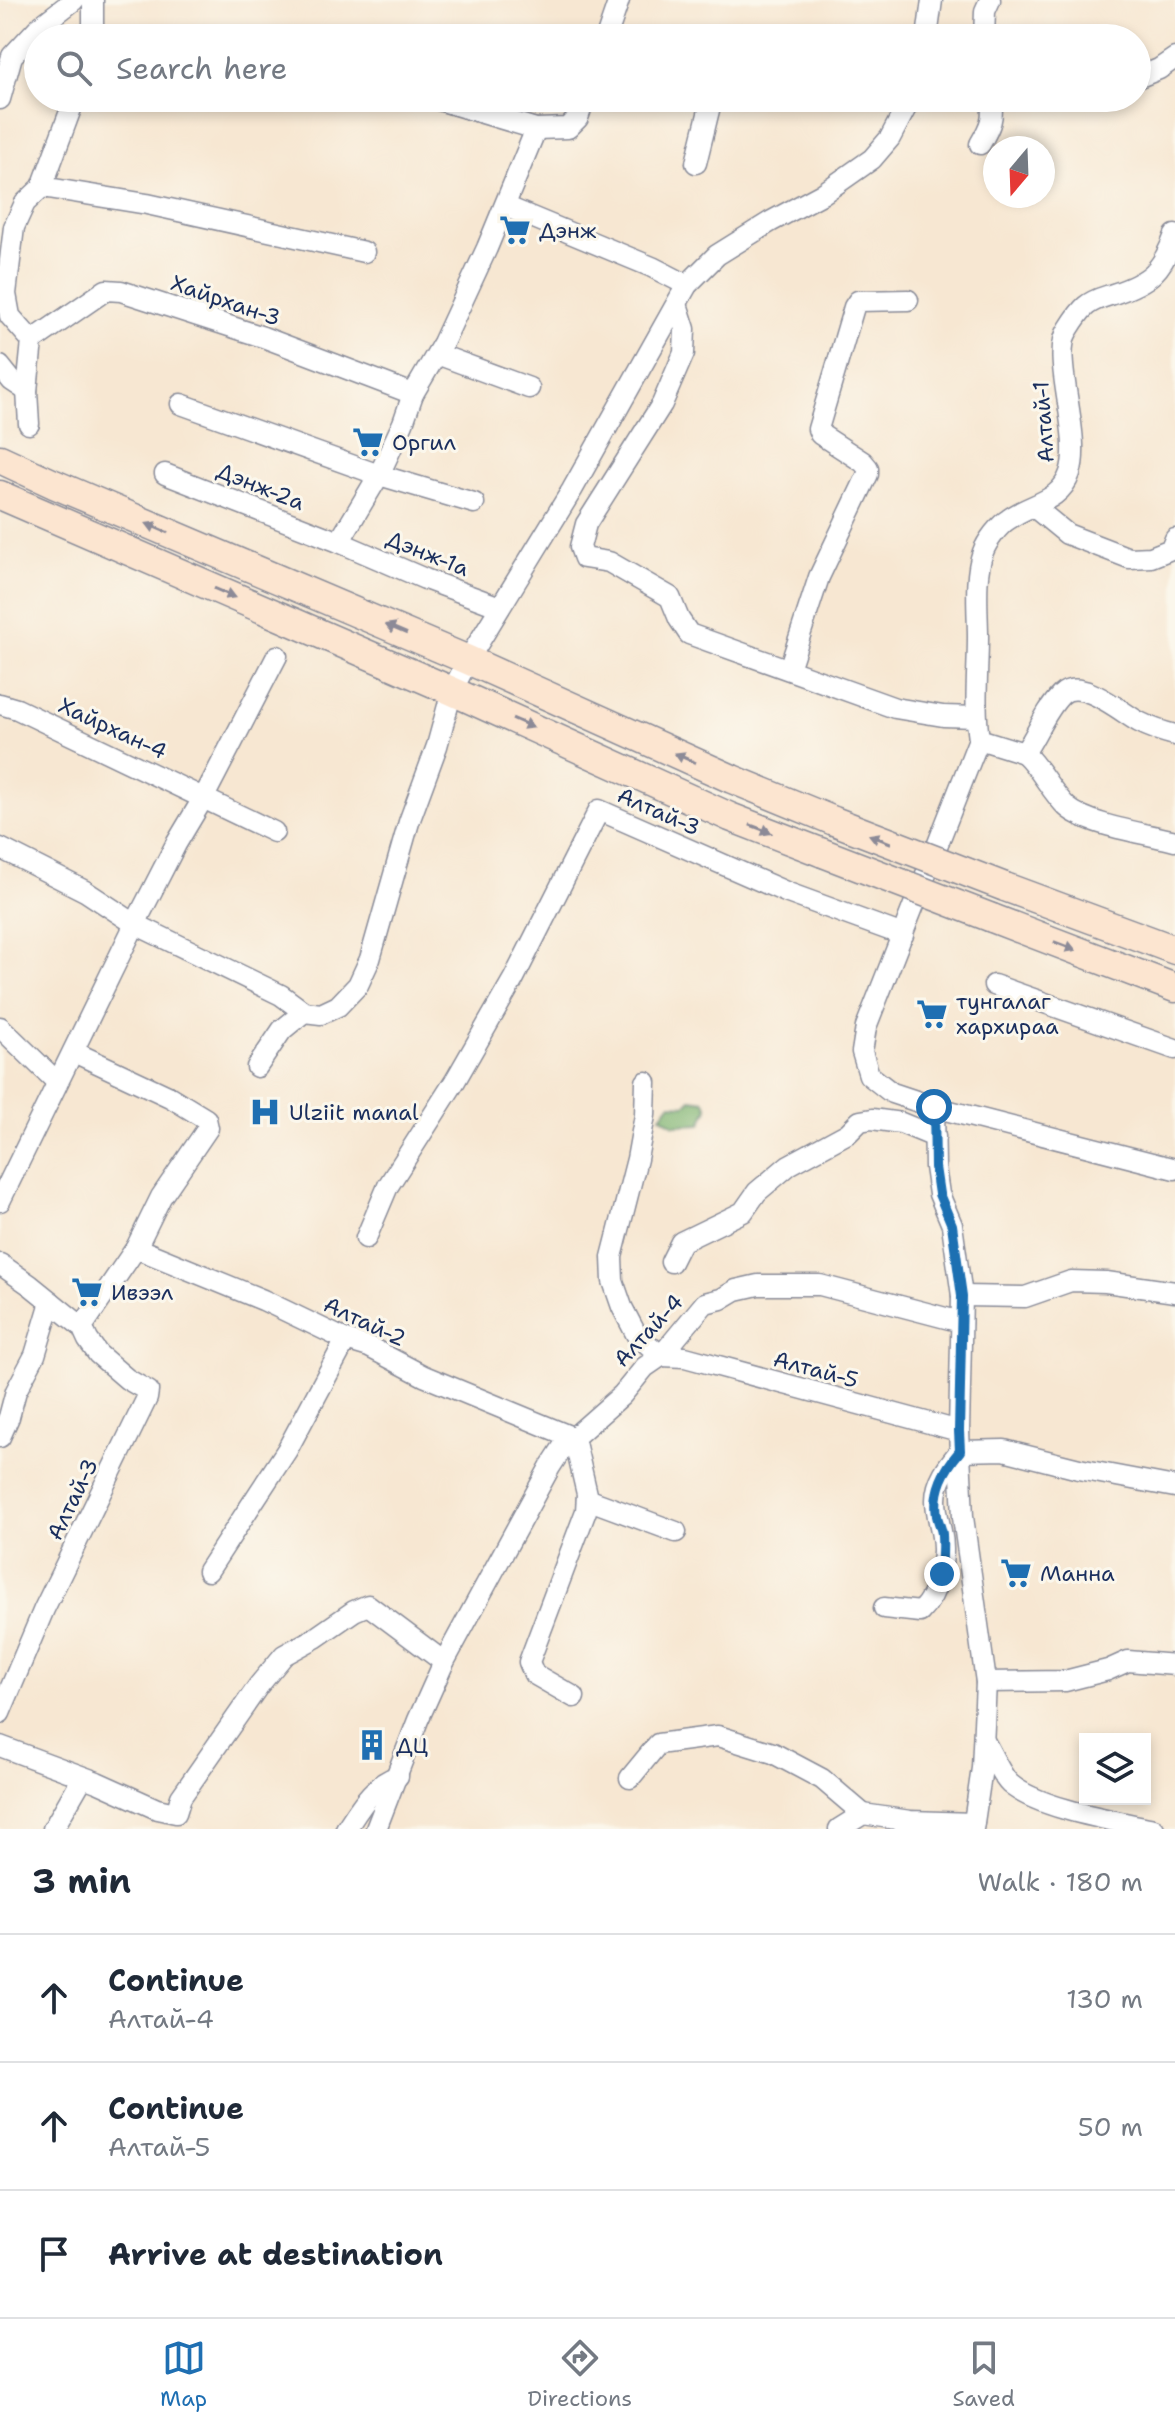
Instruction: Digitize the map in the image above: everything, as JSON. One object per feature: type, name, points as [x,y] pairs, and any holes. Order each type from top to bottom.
[{"type":"main road","points":[[0,459],[468,660],[732,779],[834,821],[1175,950]]},
{"type":"main road","points":[[0,495],[452,691],[730,817],[1175,988]]},
{"type":"street","points":[[43,24],[74,0]]},
{"type":"street","points":[[93,0],[93,24]]},
{"type":"street","points":[[611,24],[619,0]]},
{"type":"street","points":[[929,24],[932,0]]},
{"type":"street","points":[[985,24],[985,11],[990,0]]},
{"type":"street","points":[[0,99],[12,56],[24,43]]},
{"type":"street","points":[[1151,72],[1175,58]]},
{"type":"street","points":[[29,424],[27,391],[32,341],[10,316],[6,294],[14,227],[25,203],[42,187],[70,112]]},
{"type":"street","points":[[479,112],[536,129],[568,128],[580,112]]},
{"type":"street","points":[[696,163],[709,112]]},
{"type":"street","points":[[0,848],[85,891],[135,924],[281,995],[304,1012],[321,1014],[338,1006],[358,985],[370,959],[409,822],[437,746],[452,691],[572,490],[687,285],[717,255],[822,194],[872,159],[890,138],[904,112]]},
{"type":"street","points":[[980,144],[990,126],[993,112]]},
{"type":"street","points":[[339,542],[379,475],[413,394],[437,354],[505,206],[536,129]]},
{"type":"street","points":[[42,187],[147,204],[364,252]]},
{"type":"street","points":[[505,206],[652,267],[687,285]]},
{"type":"street","name":"Алтай-1","points":[[903,935],[979,739],[976,717],[976,600],[983,553],[995,533],[1009,519],[1056,494],[1070,473],[1073,455],[1070,405],[1061,353],[1065,334],[1084,307],[1096,299],[1147,280],[1163,263],[1175,235]]},
{"type":"street","name":"Хайрхан-3","points":[[32,341],[106,290],[121,291],[263,337],[413,394]]},
{"type":"street","points":[[789,669],[819,577],[868,474],[863,462],[820,434],[818,429],[854,307],[858,301],[908,300]]},
{"type":"street","points":[[677,304],[685,329],[684,353],[662,404],[586,524],[580,547],[584,558],[609,562],[670,597],[689,634],[895,708],[943,716],[976,717]]},
{"type":"street","points":[[437,354],[529,388]]},
{"type":"street","points":[[0,366],[12,381],[27,391]]},
{"type":"street","points":[[181,404],[379,475],[474,503]]},
{"type":"street","name":"Дэнж-2а","points":[[165,474],[339,542]]},
{"type":"street","points":[[1034,507],[1067,534],[1129,558],[1151,557],[1174,546]]},
{"type":"street","name":"Дэнж-1а","points":[[339,542],[500,607]]},
{"type":"street","points":[[0,1201],[135,924],[277,656]]},
{"type":"street","points":[[1024,753],[1055,702],[1064,691],[1075,688],[1096,695],[1144,725],[1175,735]]},
{"type":"street","name":"Хайрхан-4","points":[[0,704],[17,709],[274,832]]},
{"type":"street","points":[[979,739],[1024,753],[1064,804],[1074,812],[1095,821],[1175,841]]},
{"type":"street","name":"Алтай-3","points":[[366,1238],[388,1186],[463,1069],[514,978],[599,810],[788,893],[903,935]]},
{"type":"street","points":[[903,935],[866,1027],[862,1052],[869,1075],[892,1093],[934,1107],[1175,1169]]},
{"type":"street","points":[[994,985],[1175,1049]]},
{"type":"street","points":[[257,1067],[282,1030],[304,1012]]},
{"type":"street","points":[[0,1027],[57,1082]]},
{"type":"street","points":[[0,1264],[82,1327],[136,1248],[161,1197],[208,1128],[206,1119],[170,1097],[74,1052]]},
{"type":"street","points":[[646,1082],[645,1115],[637,1159],[612,1257],[613,1281],[636,1334],[661,1356]]},
{"type":"street","points":[[630,1778],[658,1744],[718,1736],[773,1753],[822,1779],[863,1814],[974,1826],[984,1741],[986,1682],[963,1517],[959,1441],[962,1296],[952,1225],[939,1194],[935,1167],[934,1107]]},
{"type":"street","name":"Алтай-4","points":[[671,1262],[681,1242],[743,1212],[757,1192],[789,1165],[848,1133],[860,1121],[872,1119],[901,1123],[935,1137]]},
{"type":"street","name":"Алтай-2","points":[[136,1248],[263,1300],[346,1340],[369,1347],[498,1409],[574,1438]]},
{"type":"street","points":[[962,1296],[1025,1297],[1071,1281],[1106,1282],[1175,1292]]},
{"type":"street","name":"Алтай-4","points":[[574,1438],[622,1395],[645,1367],[661,1356],[705,1303],[721,1299],[736,1290],[758,1285],[820,1285],[961,1322]]},
{"type":"street","points":[[0,1437],[16,1391],[35,1355],[51,1302]]},
{"type":"street","name":"Алтай-3","points":[[0,1713],[44,1609],[147,1398],[148,1391],[127,1379],[98,1354],[82,1327]]},
{"type":"street","points":[[208,1571],[287,1450],[346,1340]]},
{"type":"street","name":"Алтай-5","points":[[661,1356],[685,1357],[959,1441],[1175,1487]]},
{"type":"street","points":[[376,1829],[444,1662],[550,1467],[563,1447],[574,1438],[587,1499],[586,1511],[529,1662],[534,1674],[574,1697]]},
{"type":"street","points":[[884,1608],[920,1612],[927,1605],[942,1574],[942,1534],[936,1498],[941,1478],[959,1441]]},
{"type":"street","points":[[587,1499],[676,1532]]},
{"type":"street","points":[[0,1746],[83,1777],[157,1809],[174,1821],[181,1797],[259,1685],[284,1655],[354,1611],[368,1605],[444,1662]]},
{"type":"street","points":[[986,1682],[1065,1681],[1108,1670],[1128,1661],[1175,1665]]},
{"type":"street","points":[[984,1741],[1009,1784],[1041,1801],[1154,1829]]},
{"type":"street","points":[[346,1829],[371,1794],[386,1780],[398,1776]]},
{"type":"street","points":[[53,1829],[83,1777]]},
{"type":"street","points":[[839,1829],[863,1814]]},
{"type":"green space","points":[[691,1099],[705,1101],[708,1108],[701,1124],[674,1125],[661,1116],[670,1104],[685,1105]]},
{"type":"place","name":"Дэнж","points":[[515,230]]},
{"type":"place","name":"Оргил","points":[[368,442]]},
{"type":"place","name":"тунгалаг хархираа","points":[[932,1014]]},
{"type":"place","name":"Ulziit manal","points":[[265,1112]]},
{"type":"place","name":"Ивээл","points":[[87,1292]]},
{"type":"place","name":"Манна","points":[[1016,1573]]},
{"type":"place","name":"ДЦ","points":[[372,1745]]},
{"type":"route","points":[[934,1107],[935,1167],[939,1194],[952,1225],[962,1296],[960,1451],[948,1464],[936,1498],[942,1534],[942,1574]]}]
